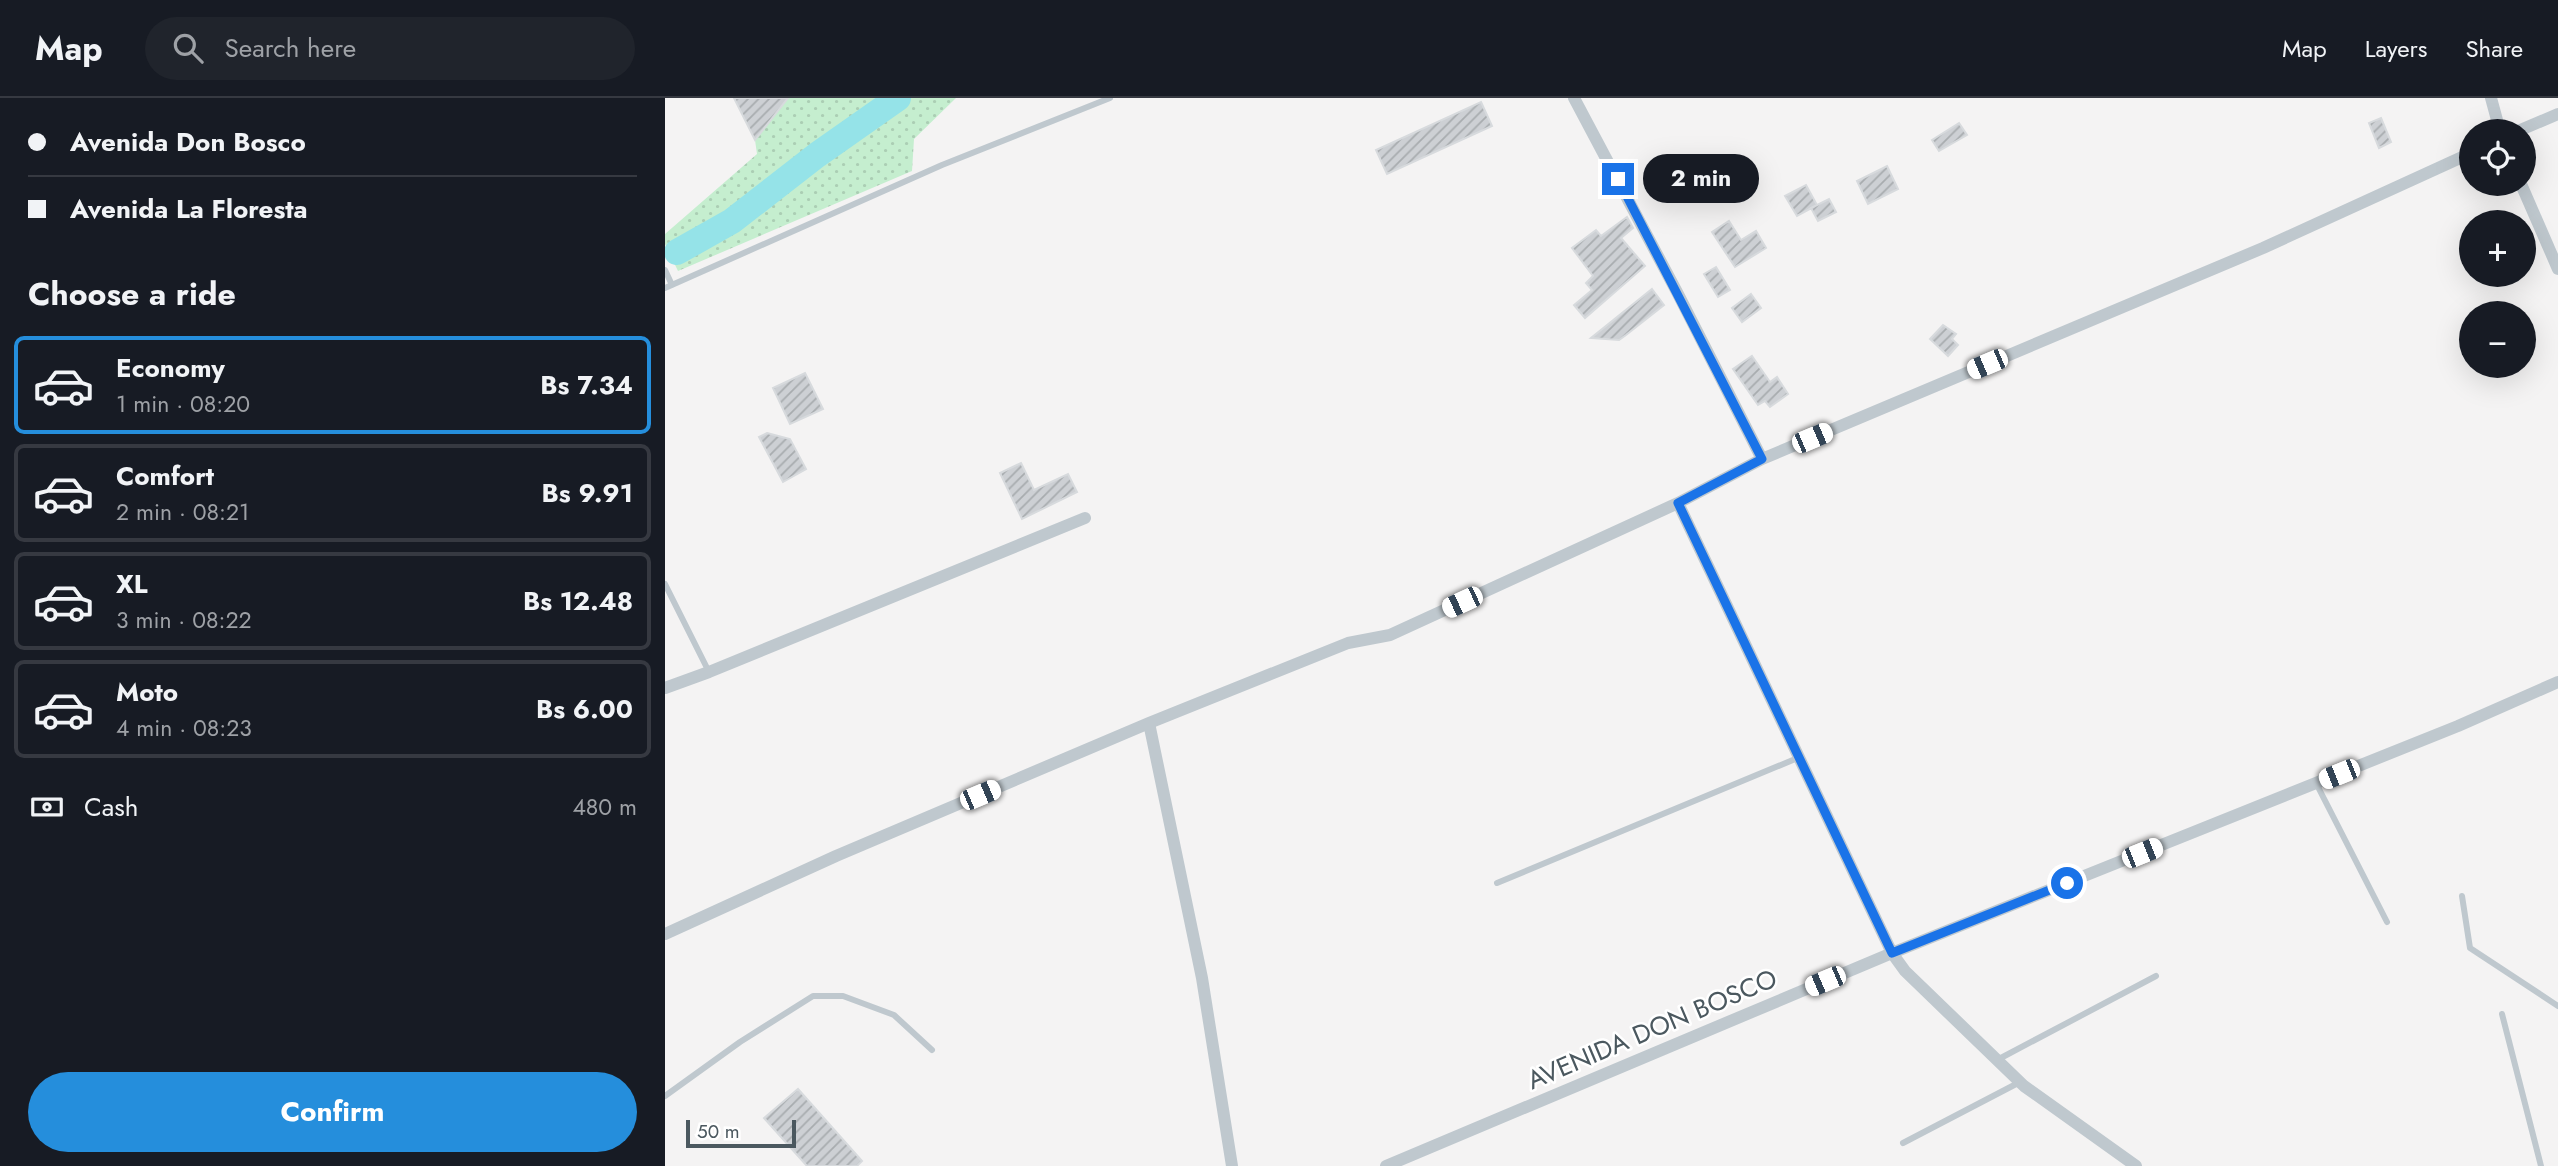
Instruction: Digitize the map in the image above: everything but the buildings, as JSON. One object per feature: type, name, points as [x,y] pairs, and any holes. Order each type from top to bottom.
[{"type":"street","points":[[1574,98],[1762,459]]},
{"type":"street","points":[[2491,98],[2497,119]]},
{"type":"street","points":[[2536,123],[2558,114]]},
{"type":"street","points":[[665,934],[835,856],[1149,723],[1348,643],[1390,635],[1678,503],[1762,459],[2263,248],[2459,158]]},
{"type":"street","points":[[2526,196],[2558,269]]},
{"type":"street","points":[[1678,503],[1892,953],[1905,971],[2020,1082],[2136,1166]]},
{"type":"street","points":[[665,688],[1085,518]]},
{"type":"street","name":"AVENIDA DON BOSCO","points":[[1386,1166],[1892,953],[2458,726],[2558,682]]},
{"type":"street","points":[[1149,723],[1202,978],[1232,1166]]},
{"type":"lane","points":[[665,270],[668,287],[942,164],[1109,98]]},
{"type":"lane","points":[[665,584],[709,672]]},
{"type":"lane","points":[[1497,883],[1800,757]]},
{"type":"lane","points":[[2315,783],[2387,922]]},
{"type":"lane","points":[[2462,896],[2470,948],[2558,1006]]},
{"type":"lane","points":[[1997,1060],[2156,976]]},
{"type":"lane","points":[[665,1096],[740,1042],[813,996],[843,996],[894,1015],[932,1050]]},
{"type":"lane","points":[[2502,1014],[2541,1166]]},
{"type":"lane","points":[[1903,1143],[2020,1082]]},
{"type":"green space","points":[[788,98],[956,98],[914,139],[912,171],[678,271],[665,244],[665,234],[757,154],[755,140]]},
{"type":"waterway","points":[[677,252],[732,221],[817,155],[898,98]]},
{"type":"route","points":[[1618,179],[1762,459],[1678,503],[1892,953],[2067,883]]}]
